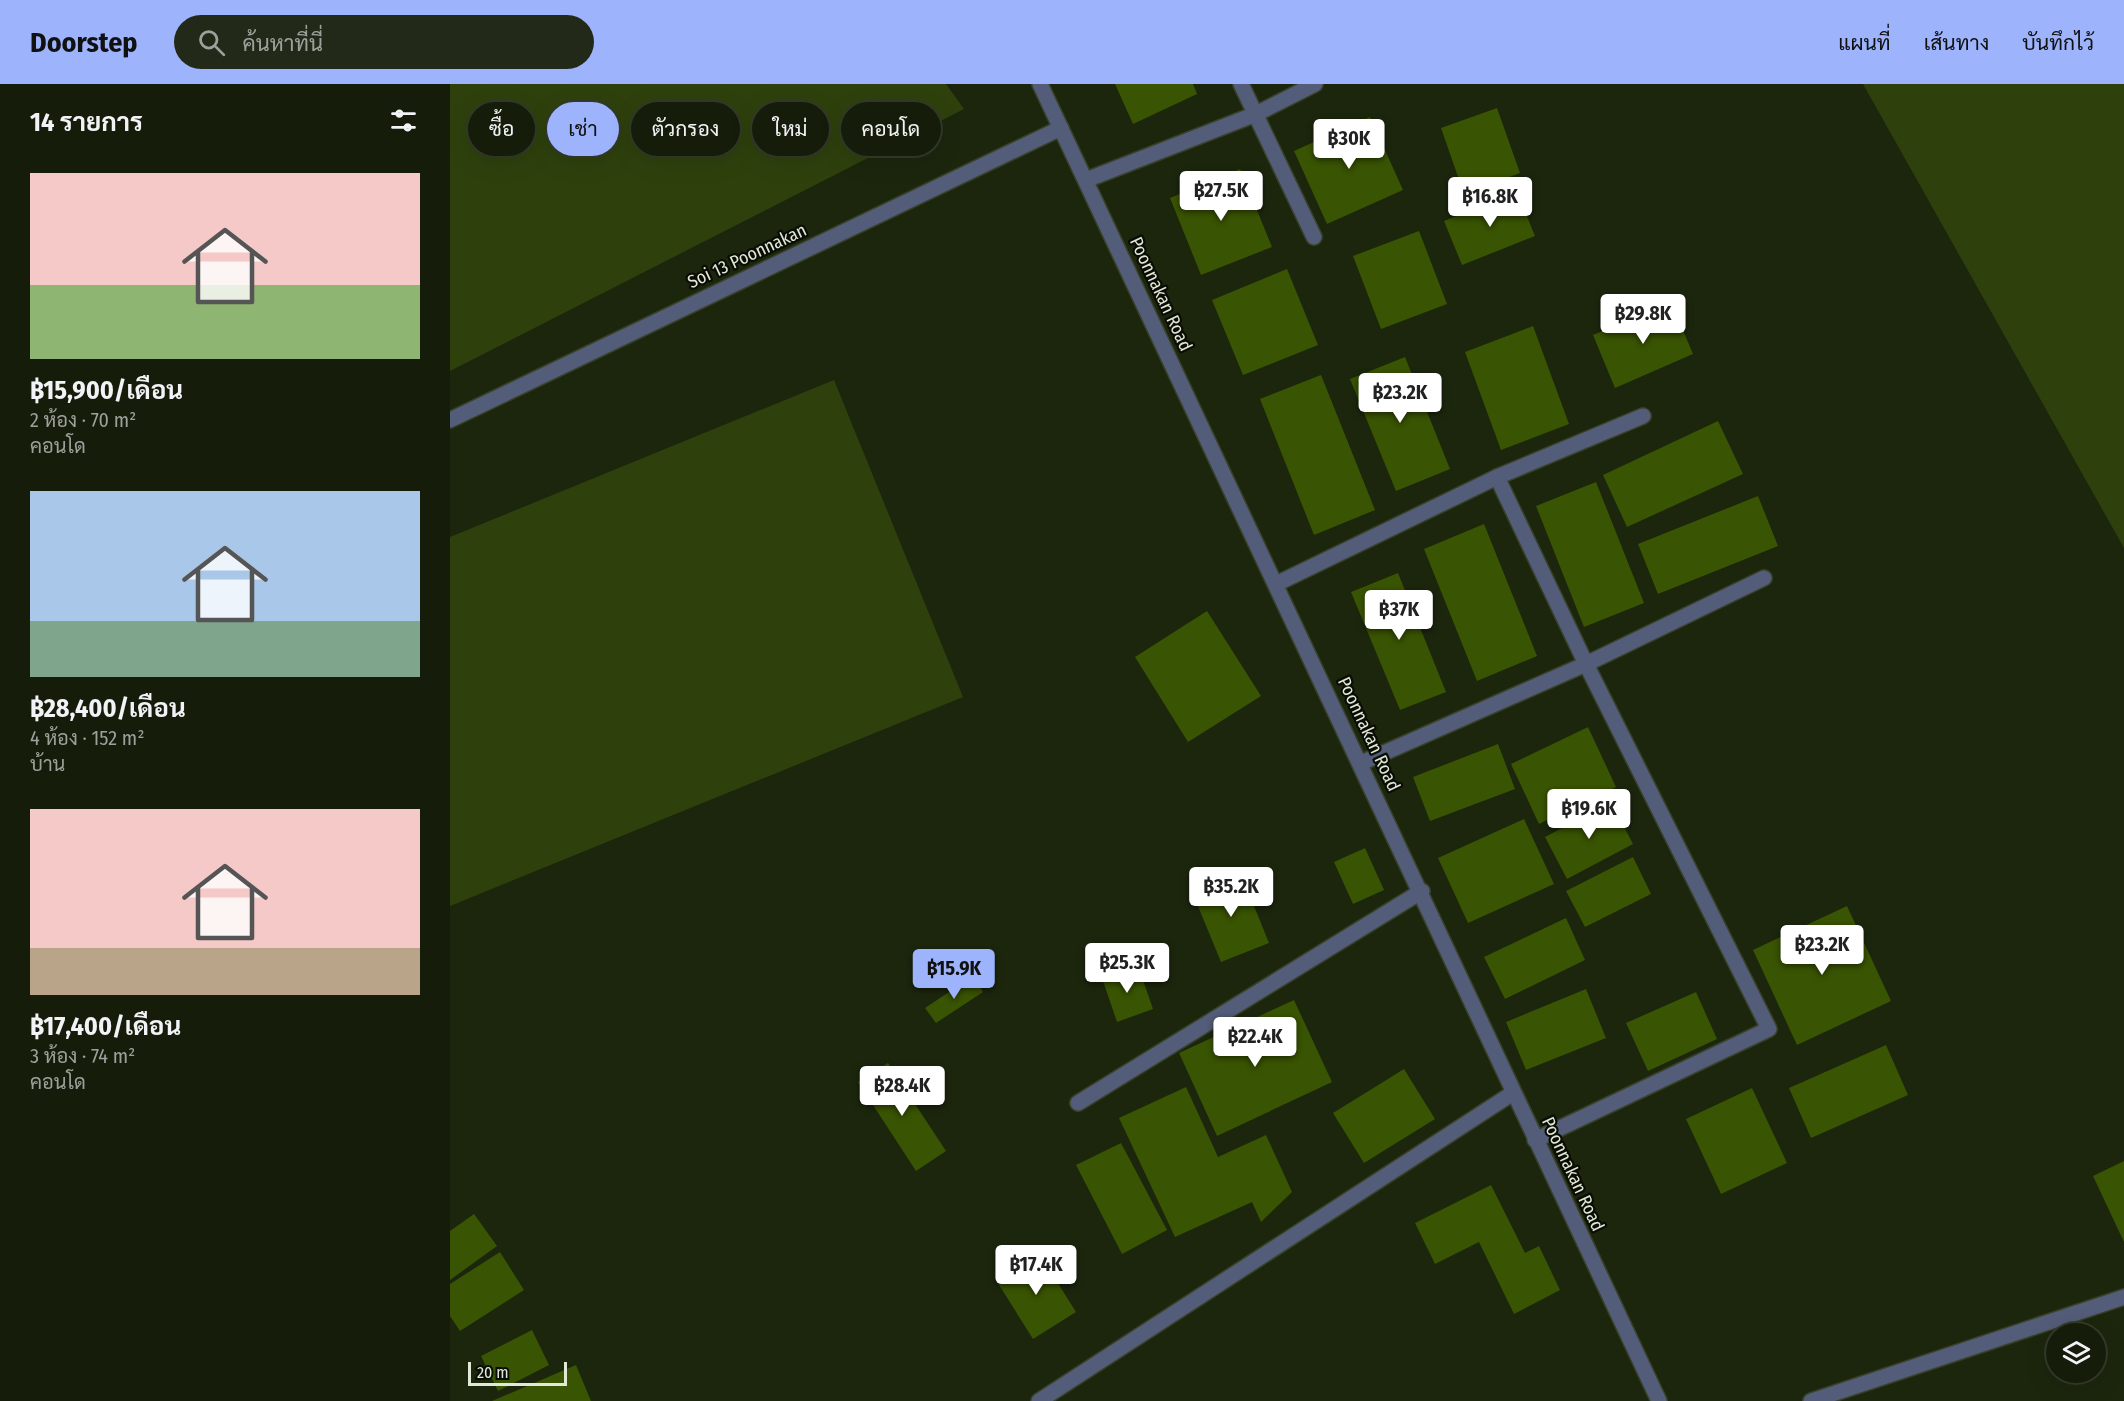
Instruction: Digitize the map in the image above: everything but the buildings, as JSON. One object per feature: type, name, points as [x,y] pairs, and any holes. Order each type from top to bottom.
[{"type":"street","name":"Poonnakan Road","points":[[1040,84],[1422,891],[1513,1093],[1659,1401]]},
{"type":"street","points":[[1241,84],[1314,237]]},
{"type":"street","points":[[1086,180],[1256,114],[1315,84]]},
{"type":"street","name":"Soi 13 Poonnakan","points":[[450,420],[1061,128]]},
{"type":"street","points":[[1276,584],[1497,477],[1643,416]]},
{"type":"street","points":[[1497,477],[1586,664],[1769,1029],[1535,1140]]},
{"type":"street","points":[[1361,763],[1586,664],[1764,578]]},
{"type":"street","points":[[1078,1103],[1422,891]]},
{"type":"street","points":[[1040,1401],[1513,1093]]},
{"type":"street","points":[[1810,1401],[2124,1297]]},
{"type":"green space","points":[[450,84],[946,84],[964,109],[941,121],[941,102],[841,102],[841,156],[872,156],[450,371]]},
{"type":"green space","points":[[1863,84],[2124,84],[2124,548]]},
{"type":"green space","points":[[834,380],[963,697],[450,906],[450,537]]}]
